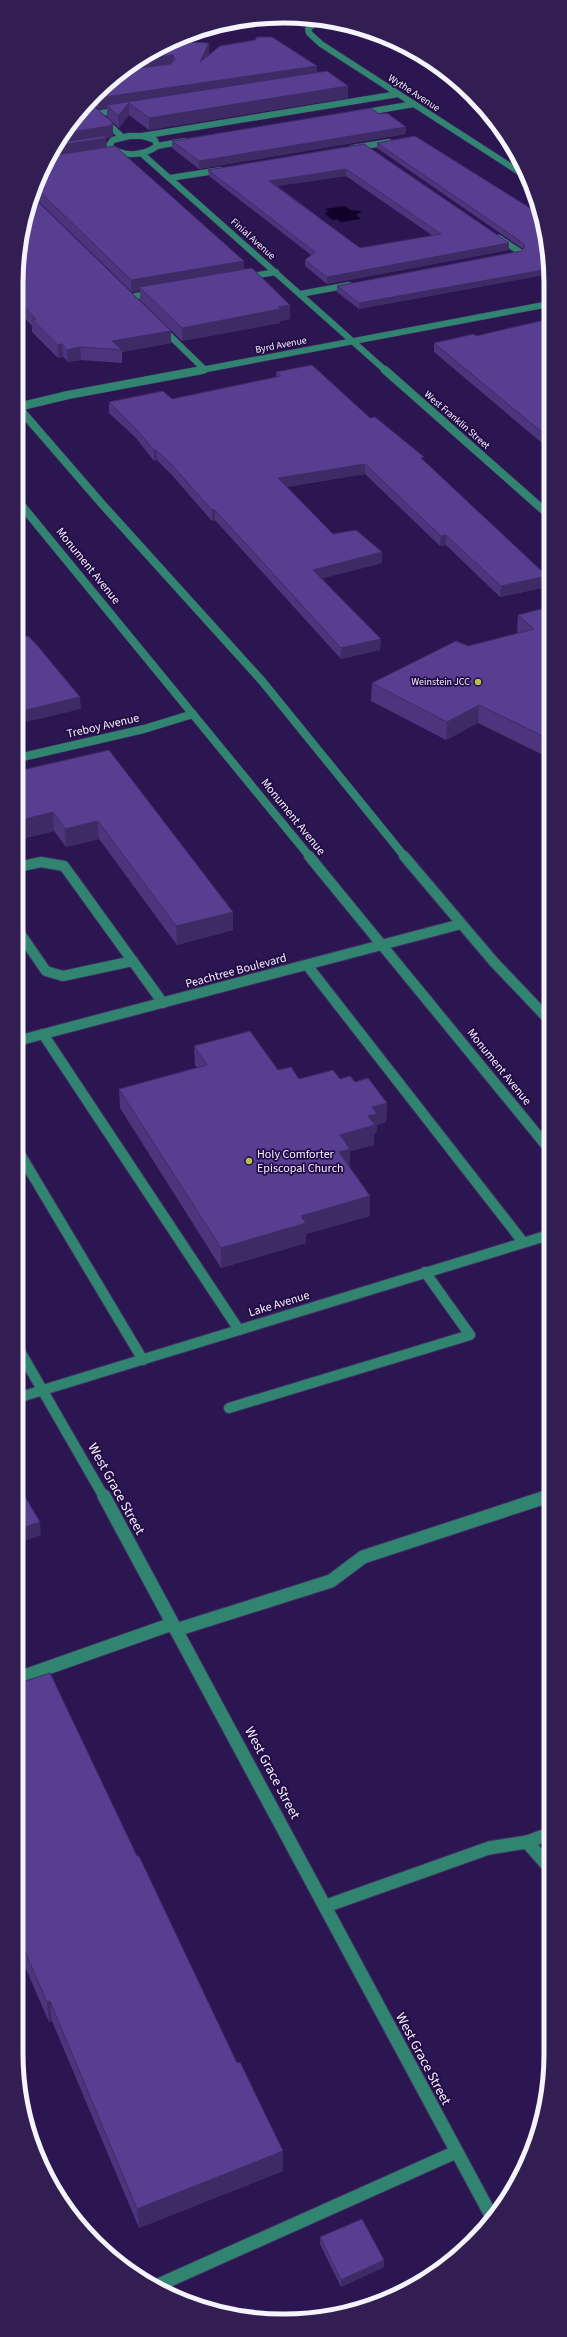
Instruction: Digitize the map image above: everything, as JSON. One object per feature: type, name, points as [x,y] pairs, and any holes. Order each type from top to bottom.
[{"type":"street","name":"Wythe Avenue","points":[[312,25],[308,29],[309,33],[321,44],[519,173]]},
{"type":"street","points":[[103,143],[122,137],[142,136],[398,94]]},
{"type":"street","points":[[352,114],[414,104]]},
{"type":"street","points":[[91,108],[122,137]]},
{"type":"street","points":[[85,116],[129,109]]},
{"type":"street","points":[[142,136],[154,140],[157,146]]},
{"type":"street","points":[[105,154],[119,152],[141,153],[152,150],[157,146],[188,141]]},
{"type":"street","points":[[349,149],[396,141]]},
{"type":"street","points":[[110,142],[110,148],[119,152]]},
{"type":"street","points":[[365,146],[371,151]]},
{"type":"street","name":"Finial Avenue","points":[[141,153],[276,272],[351,342]]},
{"type":"street","points":[[170,178],[224,169]]},
{"type":"street","points":[[494,235],[520,252],[513,254]]},
{"type":"street","points":[[242,278],[276,272]]},
{"type":"street","points":[[300,294],[353,284]]},
{"type":"street","points":[[125,292],[136,302]]},
{"type":"street","points":[[131,297],[160,292]]},
{"type":"street","name":"Byrd Avenue","points":[[23,406],[544,305]]},
{"type":"street","points":[[158,323],[205,370]]},
{"type":"street","name":"West Franklin Street","points":[[351,342],[544,511]]},
{"type":"street","points":[[23,413],[102,504],[262,681],[461,924],[544,1015]]},
{"type":"street","name":"Monument Avenue","points":[[23,506],[544,1143]]},
{"type":"street","name":"Treboy Avenue","points":[[23,757],[144,729],[193,714]]},
{"type":"street","points":[[23,866],[41,862],[64,866],[163,1003]]},
{"type":"street","name":"Peachtree Boulevard","points":[[23,1039],[461,924]]},
{"type":"street","points":[[23,938],[46,971],[63,976],[133,961]]},
{"type":"street","points":[[307,965],[523,1242]]},
{"type":"street","points":[[43,1034],[239,1330]]},
{"type":"street","points":[[23,1159],[143,1360]]},
{"type":"street","name":"Lake Avenue","points":[[23,1396],[544,1236]]},
{"type":"street","points":[[229,1408],[470,1335],[425,1272]]},
{"type":"street","name":"West Grace Street","points":[[23,1356],[88,1465],[174,1627],[326,1906],[348,1953],[489,2213]]},
{"type":"street","points":[[23,1678],[174,1627],[331,1581],[363,1557],[544,1498]]},
{"type":"street","points":[[326,1906],[489,1848],[527,1842],[544,1836]]},
{"type":"street","points":[[527,1842],[544,1861]]},
{"type":"street","points":[[162,2284],[456,2152]]},
{"type":"shaded area","points":[[345,206],[350,210],[362,211],[356,215],[361,219],[340,222],[337,219],[333,220],[324,213],[329,212],[325,209]]},
{"type":"building","points":[[257,37],[272,37],[317,66],[101,98],[137,68],[171,64],[175,60],[173,55],[154,57],[185,43],[209,43],[200,62],[220,46],[255,40]]},
{"type":"building","points":[[327,71],[348,86],[149,118],[129,103],[118,116],[107,105]]},
{"type":"building","points":[[92,107],[95,107],[113,123],[109,126],[72,132],[77,125]]},
{"type":"building","points":[[371,108],[379,114],[387,113],[406,127],[199,161],[172,141]]},
{"type":"building","points":[[104,136],[106,138],[63,145],[65,142]]},
{"type":"building","points":[[415,136],[533,210],[542,249],[543,270],[359,303],[337,286],[521,251],[525,247],[523,243],[377,143]]},
{"type":"building","points":[[364,144],[509,243],[327,277],[305,260],[315,252],[208,170]],"holes":[[[346,169],[441,234],[360,248],[269,181]]]},
{"type":"building","points":[[115,146],[244,261],[131,280],[40,192],[57,155]]},
{"type":"building","points":[[37,201],[171,331],[112,341],[122,350],[80,347],[67,350],[62,344],[58,345],[32,319],[36,319],[23,305],[23,284],[25,249]]},
{"type":"building","points":[[252,268],[290,305],[278,307],[280,309],[182,328],[139,287]]},
{"type":"building","points":[[544,320],[544,434],[434,343],[474,334],[476,336]]},
{"type":"building","points":[[312,365],[370,418],[375,417],[424,457],[421,458],[544,573],[544,577],[501,586],[446,535],[441,536],[365,464],[278,478],[333,534],[356,530],[382,552],[313,570],[381,639],[341,648],[215,510],[212,510],[171,464],[156,450],[154,450],[109,402],[163,391],[172,399],[281,376],[276,372]]},
{"type":"building","name":"Weinstein JCC","points":[[544,608],[544,737],[479,705],[447,722],[372,683],[456,641],[468,646],[534,629],[518,615]]},
{"type":"building","points":[[28,636],[36,644],[80,697],[23,711],[23,637]]},
{"type":"building","points":[[109,750],[233,912],[176,926],[98,821],[65,829],[53,812],[23,820],[23,770]]},
{"type":"building","name":"Holy Comforter Episcopal Church","points":[[250,1031],[278,1070],[291,1067],[299,1079],[333,1070],[340,1079],[350,1076],[355,1082],[368,1078],[387,1103],[372,1107],[377,1114],[368,1116],[375,1125],[340,1135],[350,1149],[339,1152],[370,1196],[301,1216],[306,1223],[221,1248],[119,1089],[207,1065],[194,1046]]},
{"type":"building","points":[[23,1493],[40,1522],[23,1528]]},
{"type":"building","points":[[50,1673],[237,2063],[240,2062],[283,2151],[137,2209],[50,2001],[47,2002],[23,1947],[23,1682]]},
{"type":"building","points":[[362,2219],[384,2260],[341,2280],[320,2237]]},
{"type":"place","name":"Weinstein JCC","points":[[478,682]]},
{"type":"place","name":"Holy Comforter Episcopal Church","points":[[249,1161]]}]
